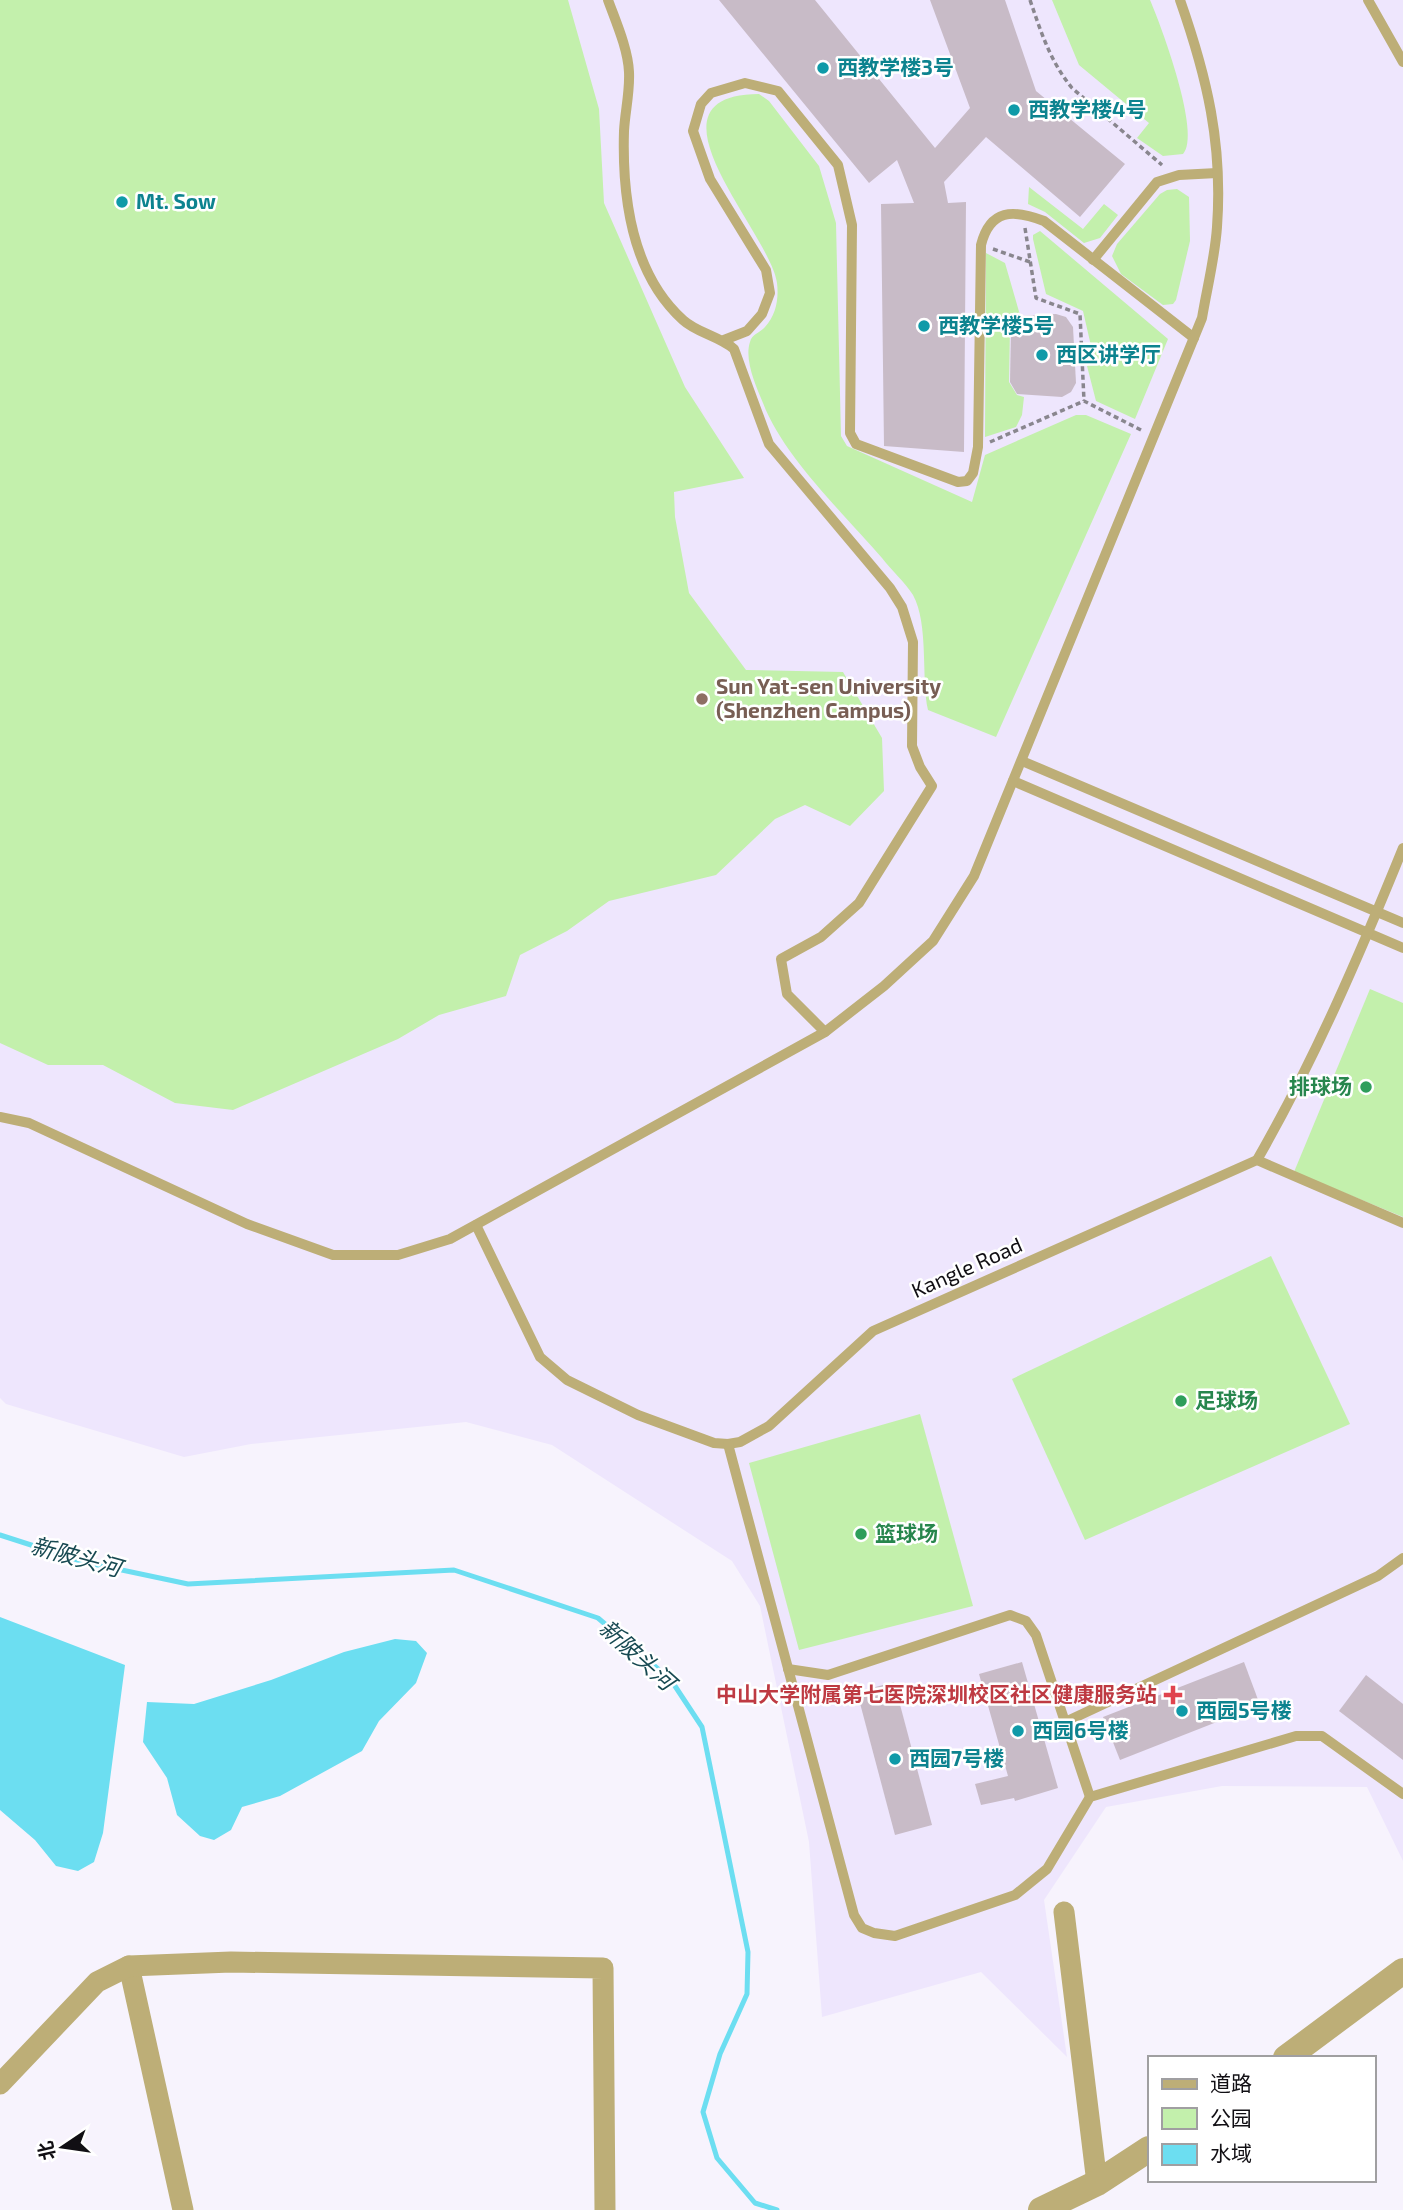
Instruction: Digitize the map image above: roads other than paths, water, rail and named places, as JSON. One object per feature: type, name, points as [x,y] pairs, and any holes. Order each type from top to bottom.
[{"type":"street","points":[[1064,1912],[1097,2183]]},
{"type":"street","points":[[0,2084],[97,1982],[129,1966],[231,1962],[603,1968],[605,2210]]},
{"type":"street","points":[[129,1966],[183,2210]]},
{"type":"street","points":[[1289,2056],[1403,1971]]},
{"type":"street","points":[[1041,2210],[1097,2183],[1148,2150]]},
{"type":"lane","points":[[608,0],[629,72],[624,132],[625,196],[635,243],[665,300],[685,323],[724,341],[734,349],[743,366],[756,414],[769,444],[890,588],[902,607],[913,642],[912,746],[920,767],[932,786],[859,903],[821,937],[781,959],[787,994],[825,1032]]},
{"type":"lane","points":[[0,1117],[29,1123],[247,1224],[333,1255],[398,1255],[450,1239],[825,1032],[884,986],[933,941],[974,876],[1202,318],[1217,227],[1217,143],[1204,68],[1180,0]]},
{"type":"lane","points":[[1368,0],[1403,62]]},
{"type":"lane","points":[[724,341],[747,331],[762,314],[769,293],[766,271],[710,179],[693,131],[701,104],[711,93],[745,83],[778,91],[838,165],[852,225],[850,433],[856,444],[958,481],[967,481],[973,472],[978,447],[981,245],[985,228],[1000,216],[1022,213],[1044,221],[1194,338]]},
{"type":"lane","points":[[1093,260],[1157,182],[1179,175],[1217,173]]},
{"type":"lane","points":[[1022,761],[1403,923]]},
{"type":"lane","points":[[1013,781],[1403,948]]},
{"type":"lane","points":[[1403,848],[1368,934],[1286,1111],[1257,1160],[1403,1223]]},
{"type":"lane","name":"Kangle Road","points":[[728,1444],[740,1442],[769,1426],[873,1332],[1257,1160]]},
{"type":"lane","points":[[476,1225],[540,1357],[567,1380],[638,1415],[714,1443],[728,1444],[854,1915],[862,1928],[895,1936],[1015,1895],[1046,1869],[1090,1797],[1297,1736],[1322,1736],[1403,1794]]},
{"type":"lane","points":[[1063,1723],[1378,1576],[1403,1558]]},
{"type":"lane","points":[[788,1669],[828,1675],[1010,1615],[1026,1621],[1036,1635],[1063,1723],[1090,1797]]},
{"type":"water","points":[[0,1617],[125,1665],[103,1833],[94,1862],[78,1871],[56,1866],[35,1840],[0,1810]]},
{"type":"water","points":[[395,1639],[416,1641],[427,1653],[416,1683],[379,1721],[362,1751],[280,1796],[242,1807],[231,1830],[214,1840],[200,1836],[177,1815],[167,1778],[143,1742],[147,1702],[194,1704],[271,1680],[344,1652]]},
{"type":"waterway","name":"新陂头河","points":[[0,1535],[84,1562],[188,1584],[454,1570],[598,1618],[671,1680],[702,1727],[748,1952],[747,1994],[720,2054],[703,2112],[717,2158],[755,2203],[777,2210]]},
{"type":"place","name":"西教学楼3号","points":[[823,68]]},
{"type":"place","name":"西教学楼4号","points":[[1014,110]]},
{"type":"place","name":"Mt. Sow","points":[[122,202]]},
{"type":"place","name":"西教学楼5号","points":[[924,326]]},
{"type":"place","name":"西区讲学厅","points":[[1042,355]]},
{"type":"place","name":"Sun Yat-sen University (Shenzhen Campus)","points":[[702,699]]},
{"type":"place","name":"排球场","points":[[1366,1087]]},
{"type":"place","name":"足球场","points":[[1181,1401]]},
{"type":"place","name":"篮球场","points":[[861,1534]]},
{"type":"place","name":"中山大学附属第七医院深圳校区社区健康服务站","points":[[1173,1695]]},
{"type":"place","name":"西园5号楼","points":[[1182,1711]]},
{"type":"place","name":"西园6号楼","points":[[1018,1731]]},
{"type":"place","name":"西园7号楼","points":[[895,1759]]}]
